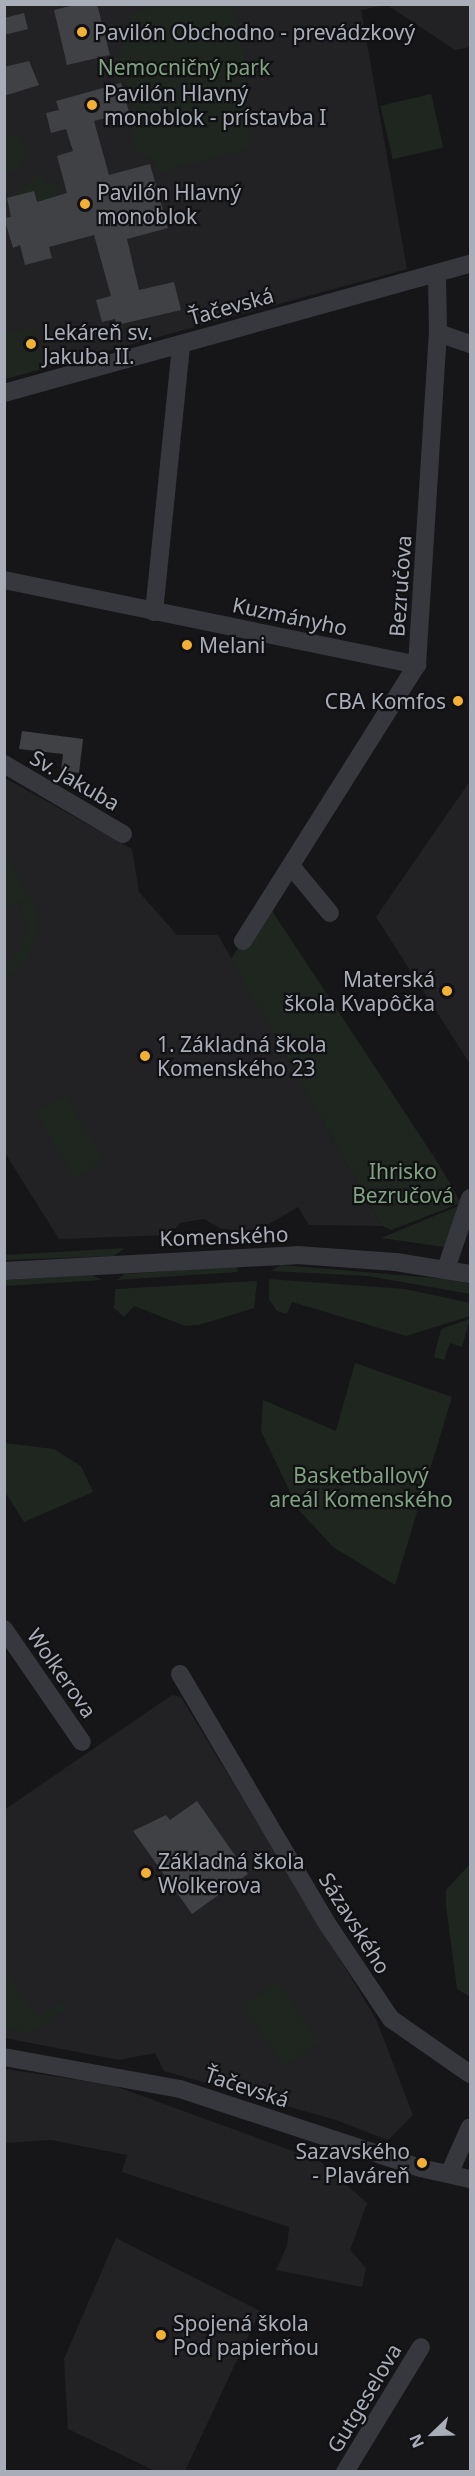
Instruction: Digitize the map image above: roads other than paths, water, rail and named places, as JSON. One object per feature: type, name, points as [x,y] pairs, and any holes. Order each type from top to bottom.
[{"type":"street","name":"Ťačevská","points":[[4,393],[471,264]]},
{"type":"street","name":"Bezručova","points":[[243,941],[417,665],[438,333],[437,273]]},
{"type":"street","points":[[438,333],[471,344]]},
{"type":"street","points":[[154,612],[181,344]]},
{"type":"street","name":"Kuzmányho","points":[[4,580],[417,665]]},
{"type":"street","name":"Sv. Jakuba","points":[[4,764],[123,834]]},
{"type":"street","points":[[291,866],[330,912]]},
{"type":"street","points":[[446,1269],[471,1198]]},
{"type":"street","name":"Komenského","points":[[4,1271],[297,1255],[446,1269],[471,1274]]},
{"type":"street","name":"Wolkerova","points":[[4,1629],[82,1742]]},
{"type":"street","name":"Sázavského","points":[[180,1674],[326,1922],[391,2019],[471,2074]]},
{"type":"street","name":"Ťačevská","points":[[4,2057],[180,2089],[471,2180]]},
{"type":"street","points":[[449,2174],[471,2127]]},
{"type":"street","name":"Gutgeselova","points":[[345,2472],[421,2347]]},
{"type":"place","name":"Pavilón Obchodno - prevádzkový","points":[[82,32]]},
{"type":"place","name":"Pavilón Hlavný monoblok - prístavba I","points":[[92,105]]},
{"type":"place","name":"Pavilón Hlavný monoblok","points":[[85,204]]},
{"type":"place","name":"Lekáreň sv. Jakuba II.","points":[[31,344]]},
{"type":"place","name":"Melani","points":[[187,645]]},
{"type":"place","name":"CBA Komfos","points":[[458,701]]},
{"type":"place","name":"Materská škola Kvapôčka","points":[[447,991]]},
{"type":"place","name":"1. Základná škola Komenského 23","points":[[145,1056]]},
{"type":"place","name":"Základná škola Wolkerova","points":[[146,1873]]},
{"type":"place","name":"Sazavského - Plaváreň","points":[[422,2163]]},
{"type":"place","name":"Spojená škola Pod papierňou","points":[[161,2335]]},
{"type":"park label","name":"Nemocničný park","points":[[184,67]]},
{"type":"park label","name":"Ihrisko Bezručová","points":[[403,1183]]},
{"type":"park label","name":"Basketballový areál Komenského","points":[[361,1487]]}]
